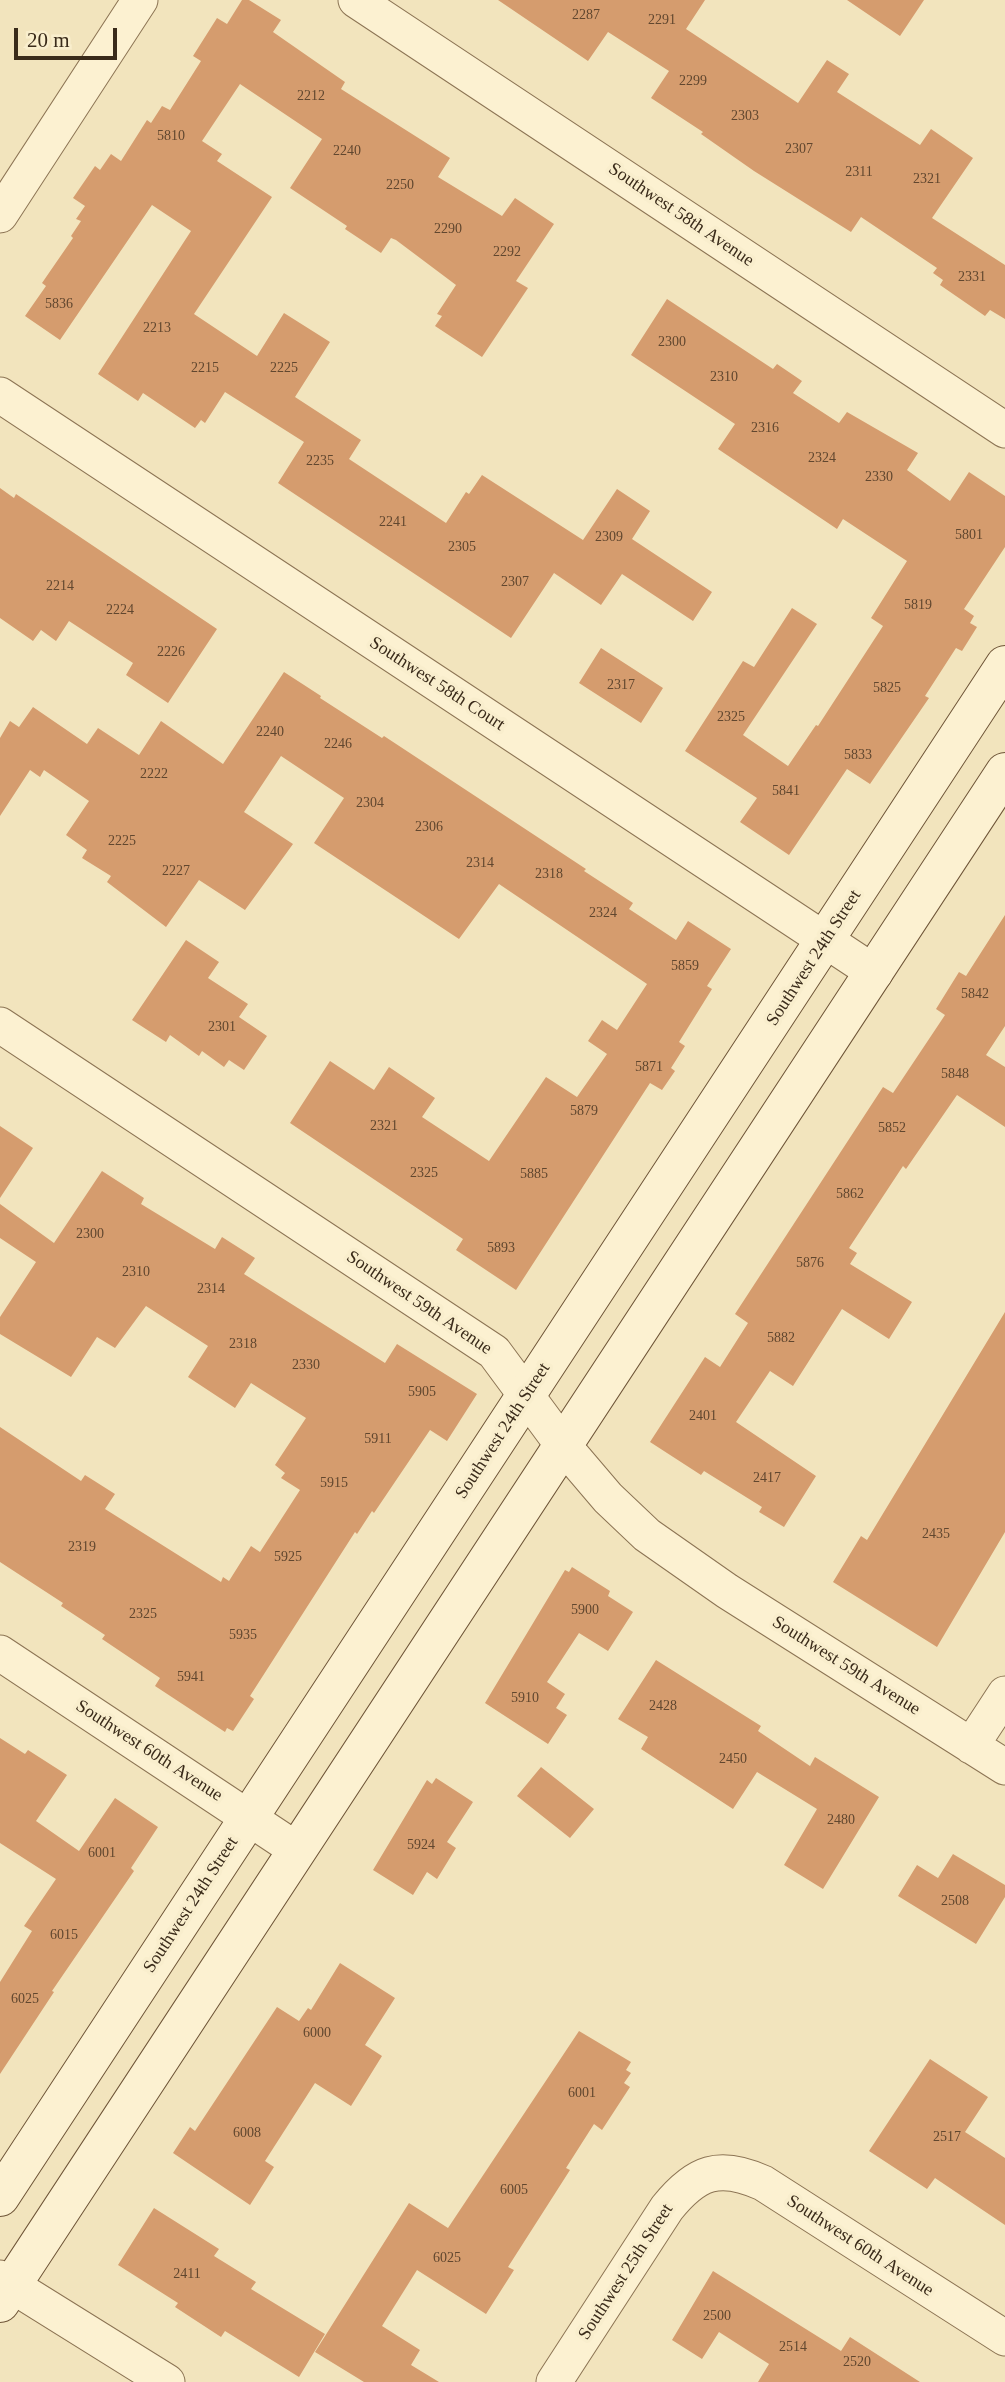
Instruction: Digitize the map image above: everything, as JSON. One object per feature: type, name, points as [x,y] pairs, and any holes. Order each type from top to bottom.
[{"type":"main road","name":"Southwest 24th Street","points":[[0,2197],[1005,665]]},
{"type":"main road","points":[[4,2289],[297,1850],[1005,772]]},
{"type":"street","points":[[0,215],[141,0]]},
{"type":"street","name":"Southwest 58th Avenue","points":[[356,0],[1005,430]]},
{"type":"street","name":"Southwest 58th Court","points":[[0,395],[875,972]]},
{"type":"street","name":"Southwest 59th Avenue","points":[[0,1025],[494,1352],[562,1444],[608,1498],[661,1545],[727,1591],[1005,1767]]},
{"type":"street","name":"Southwest 60th Avenue","points":[[0,1653],[297,1850]]},
{"type":"street","points":[[971,1746],[1005,1694]]},
{"type":"street","name":"Southwest 60th Avenue","points":[[709,2173],[735,2172],[763,2183],[1005,2338]]},
{"type":"street","name":"Southwest 25th Street","points":[[554,2382],[667,2208],[688,2185],[709,2173]]},
{"type":"street","points":[[4,2289],[167,2382]]},
{"type":"building","points":[[242,0],[249,0],[281,20],[273,32],[345,82],[341,89],[450,158],[438,177],[502,216],[515,198],[554,224],[516,281],[528,288],[482,357],[435,326],[442,316],[437,314],[456,285],[396,240],[391,238],[381,253],[345,229],[347,226],[290,188],[322,139],[240,84],[202,141],[222,154],[217,161],[272,197],[194,314],[257,356],[284,313],[330,342],[295,397],[361,440],[349,459],[446,523],[466,492],[469,494],[482,475],[583,540],[617,489],[650,511],[632,539],[712,592],[693,621],[622,574],[601,605],[554,573],[511,638],[278,483],[304,442],[225,392],[205,423],[201,420],[195,428],[143,393],[138,401],[98,374],[191,231],[152,205],[60,340],[25,316],[46,286],[42,283],[73,238],[71,236],[81,221],[76,219],[85,206],[73,198],[95,166],[100,170],[111,154],[121,161],[147,120],[151,123],[162,106],[170,110],[201,61],[193,56],[217,18],[227,24]]},
{"type":"building","points":[[498,0],[705,0],[686,29],[798,103],[827,60],[849,74],[837,92],[920,145],[931,129],[973,158],[932,218],[1005,265],[1005,319],[990,310],[985,316],[940,285],[943,280],[933,273],[937,268],[861,217],[851,232],[754,171],[701,134],[703,132],[651,98],[669,71],[608,32],[588,61]]},
{"type":"building","points":[[847,0],[924,0],[900,36]]},
{"type":"building","points":[[667,299],[773,369],[777,364],[802,381],[793,393],[839,423],[847,412],[918,453],[907,470],[950,501],[969,472],[1005,496],[1005,547],[964,609],[974,616],[970,623],[977,627],[962,651],[956,648],[925,696],[929,698],[870,784],[847,769],[789,855],[740,822],[757,798],[685,751],[743,661],[754,667],[792,608],[817,624],[743,735],[788,766],[816,725],[818,726],[883,626],[871,618],[907,561],[843,519],[837,529],[718,449],[735,424],[631,355]]},
{"type":"building","points":[[0,488],[14,498],[16,494],[217,629],[168,703],[126,675],[133,663],[69,621],[56,641],[41,630],[33,641],[0,618]]},
{"type":"building","points":[[601,648],[663,688],[641,723],[579,683]]},
{"type":"building","points":[[284,672],[321,696],[320,698],[382,738],[384,736],[586,869],[584,871],[633,903],[629,909],[676,940],[688,921],[731,949],[707,986],[712,989],[679,1042],[685,1046],[671,1068],[675,1071],[662,1090],[650,1083],[516,1290],[456,1250],[463,1239],[290,1123],[330,1061],[374,1090],[389,1067],[435,1098],[422,1117],[489,1161],[546,1077],[577,1097],[607,1054],[588,1041],[602,1020],[617,1030],[647,984],[499,884],[459,939],[314,843],[344,798],[281,756],[244,812],[293,844],[245,910],[199,880],[166,927],[107,882],[111,876],[82,858],[87,850],[66,835],[89,801],[44,770],[40,777],[30,770],[0,816],[0,738],[10,721],[19,727],[33,707],[87,744],[98,728],[139,755],[161,721],[223,764]]},
{"type":"building","points":[[1005,915],[1005,1026],[986,1055],[1005,1067],[1005,1127],[957,1095],[906,1169],[903,1166],[849,1248],[857,1253],[850,1264],[912,1302],[889,1339],[842,1309],[793,1386],[770,1371],[736,1422],[816,1476],[784,1527],[759,1512],[762,1507],[704,1471],[701,1475],[650,1442],[705,1357],[720,1367],[748,1323],[735,1314],[883,1087],[893,1093],[945,1015],[936,1009],[959,972],[966,976]]},
{"type":"building","points":[[186,940],[219,962],[208,978],[248,1004],[239,1017],[267,1036],[244,1070],[229,1060],[224,1067],[202,1051],[199,1056],[170,1035],[166,1042],[132,1020]]},
{"type":"building","points":[[0,1126],[33,1148],[0,1198]]},
{"type":"building","points":[[102,1171],[144,1198],[141,1204],[215,1249],[222,1237],[255,1258],[244,1274],[385,1363],[397,1344],[477,1394],[447,1441],[430,1430],[374,1513],[372,1511],[357,1534],[355,1532],[250,1696],[254,1699],[233,1731],[227,1728],[225,1732],[155,1686],[160,1678],[102,1639],[105,1635],[61,1606],[63,1603],[0,1562],[0,1427],[81,1481],[85,1475],[115,1494],[105,1509],[221,1582],[223,1577],[229,1581],[251,1546],[260,1552],[300,1490],[281,1478],[285,1473],[275,1465],[306,1418],[251,1383],[235,1408],[188,1377],[208,1346],[146,1306],[115,1348],[97,1337],[71,1377],[0,1334],[0,1317],[36,1262],[0,1238],[0,1204],[54,1243]]},
{"type":"building","points":[[1005,1312],[1005,1532],[937,1647],[833,1582],[861,1536],[867,1540]]},
{"type":"building","points":[[572,1567],[610,1591],[608,1596],[633,1612],[608,1651],[579,1633],[547,1682],[565,1694],[556,1708],[567,1715],[548,1744],[485,1703],[565,1570],[569,1572]]},
{"type":"building","points":[[656,1660],[761,1726],[758,1731],[810,1766],[815,1757],[879,1797],[823,1889],[784,1865],[817,1809],[757,1772],[733,1809],[641,1749],[648,1737],[618,1719]]},
{"type":"building","points":[[0,1738],[25,1754],[28,1750],[67,1775],[36,1821],[79,1851],[115,1798],[158,1827],[131,1868],[134,1871],[52,1991],[54,1992],[0,2074],[0,1982],[32,1931],[24,1926],[56,1879],[0,1843]]},
{"type":"building","points":[[541,1767],[594,1809],[570,1838],[517,1796]]},
{"type":"building","points":[[436,1778],[473,1802],[447,1842],[456,1848],[437,1879],[427,1872],[413,1895],[373,1870],[427,1780],[432,1784]]},
{"type":"building","points":[[953,1854],[1005,1885],[1005,1897],[976,1944],[898,1896],[917,1865],[938,1878]]},
{"type":"building","points":[[340,1963],[395,1998],[365,2045],[382,2056],[351,2106],[315,2083],[265,2161],[274,2167],[250,2205],[173,2153],[190,2127],[195,2131],[277,2007],[299,2021],[308,2008],[311,2010]]},
{"type":"building","points":[[579,2031],[631,2062],[626,2070],[631,2073],[624,2083],[630,2087],[602,2130],[594,2124],[566,2168],[570,2170],[508,2267],[514,2270],[486,2314],[417,2270],[382,2326],[420,2350],[411,2365],[439,2382],[364,2382],[315,2352],[409,2203],[448,2228]]},
{"type":"building","points":[[930,2059],[988,2097],[965,2132],[1005,2158],[1005,2225],[935,2178],[927,2189],[869,2151]]},
{"type":"building","points":[[154,2208],[219,2249],[214,2256],[256,2282],[251,2289],[325,2334],[299,2377],[225,2331],[221,2337],[175,2307],[178,2303],[118,2265]]},
{"type":"building","points":[[713,2271],[841,2351],[850,2337],[920,2382],[758,2382],[769,2364],[719,2332],[702,2359],[672,2340]]}]
